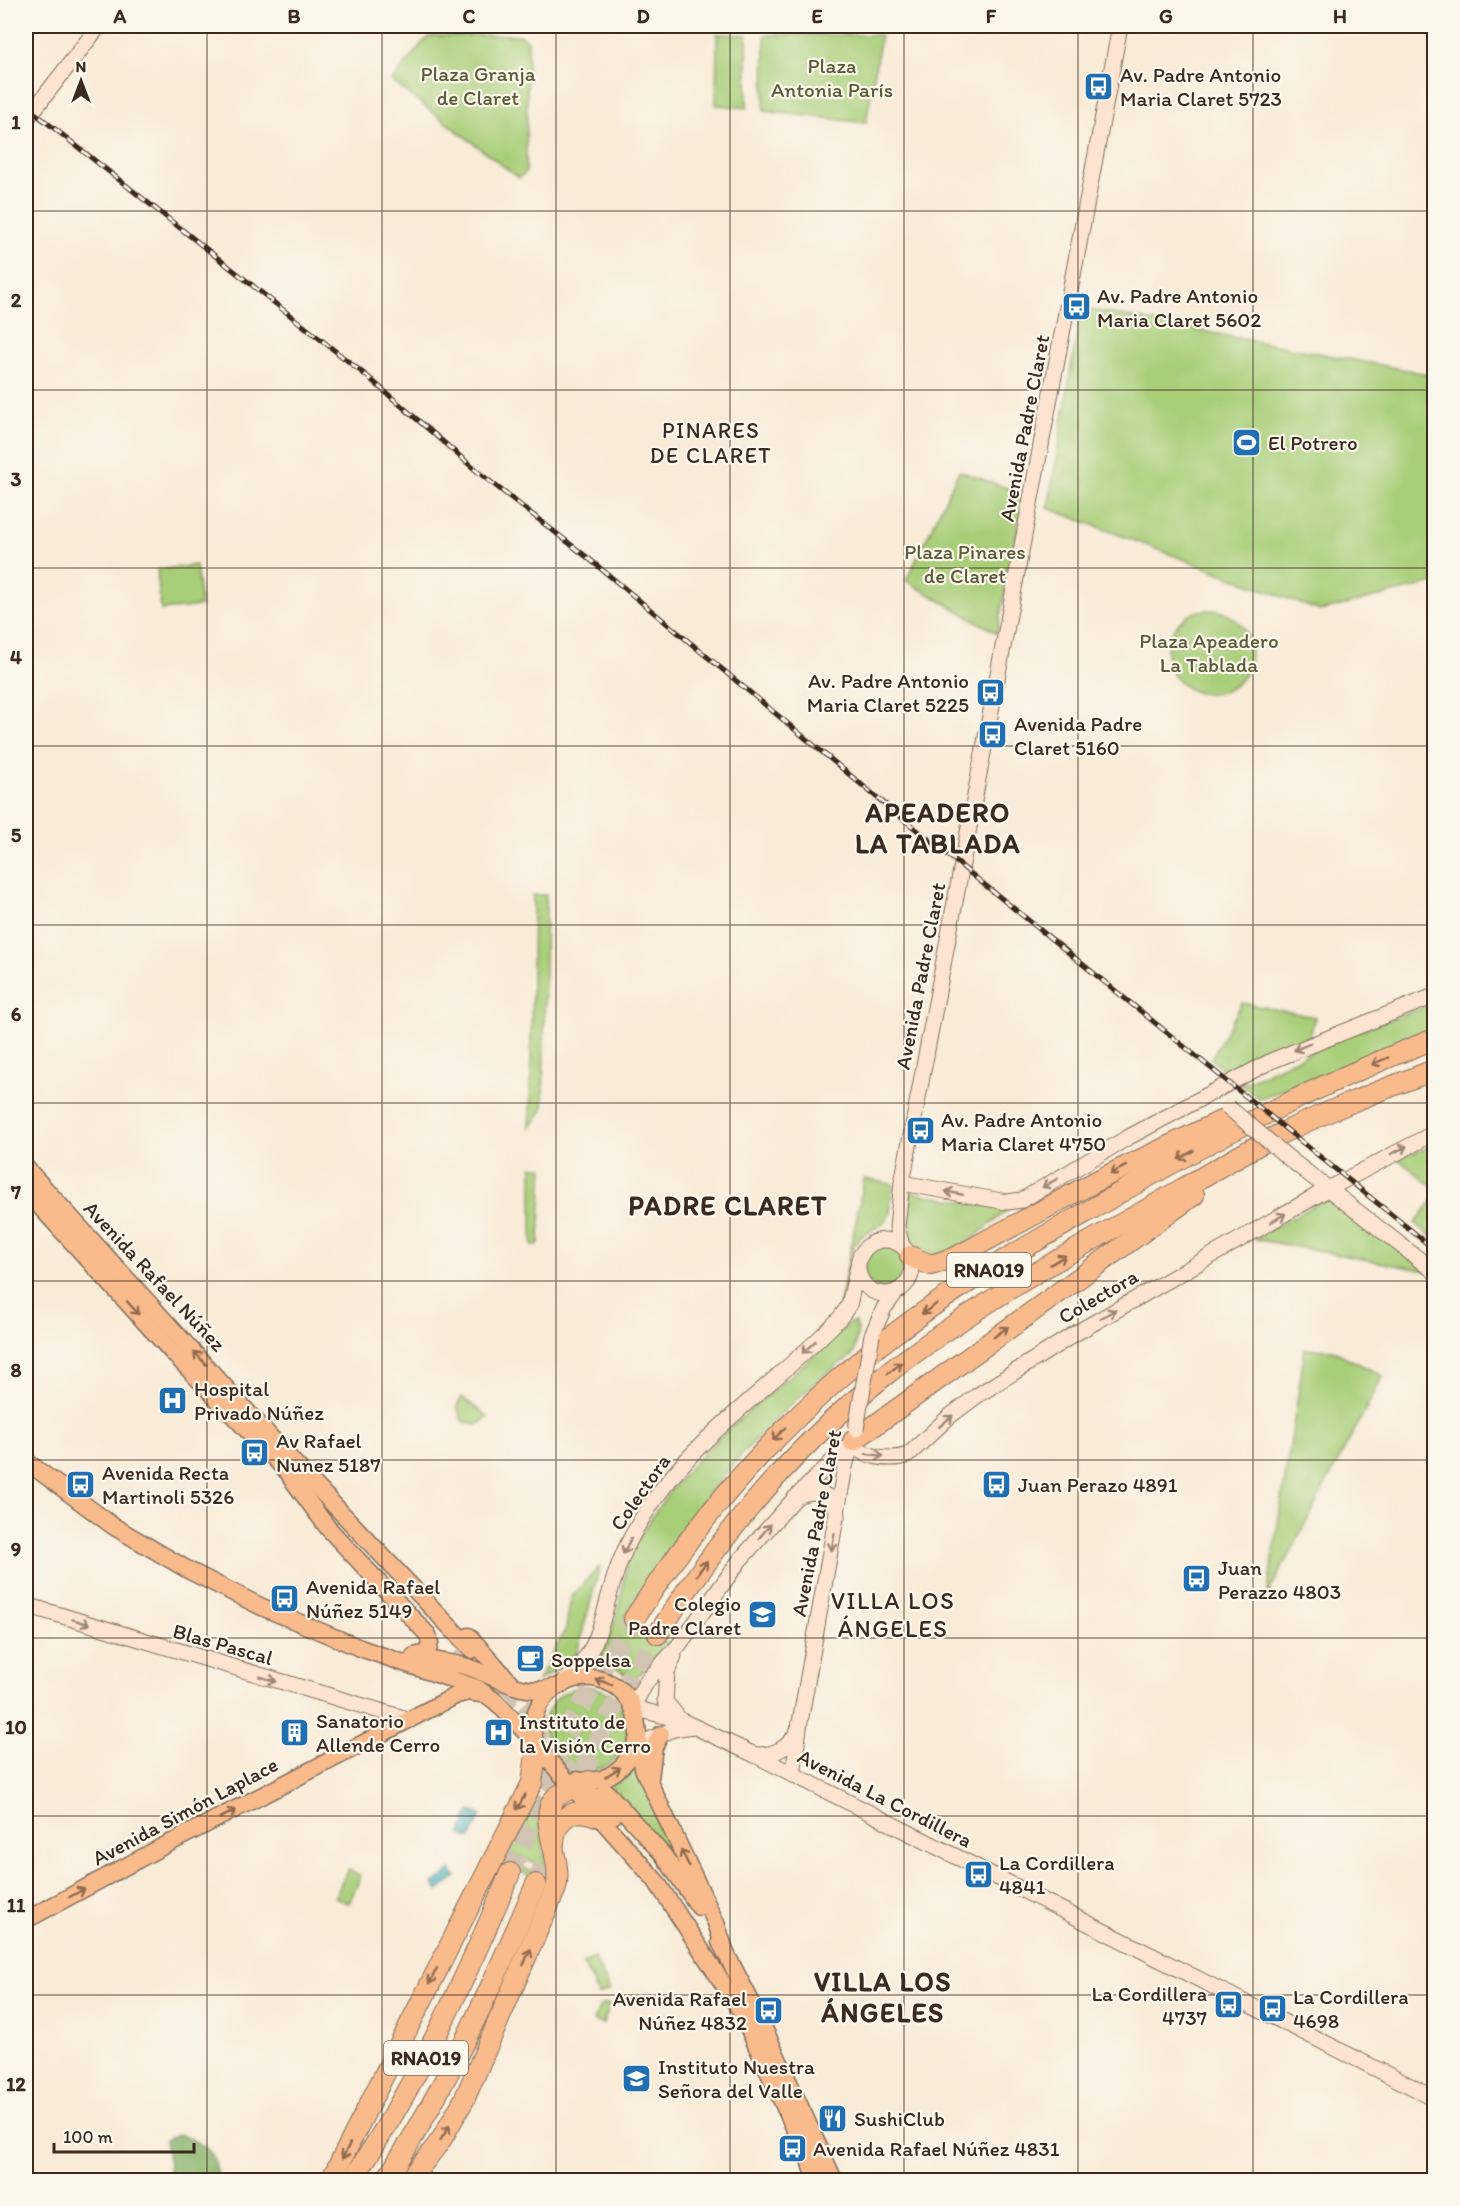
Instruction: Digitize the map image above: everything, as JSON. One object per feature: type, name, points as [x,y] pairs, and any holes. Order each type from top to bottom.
[{"type":"highway","name":"RNA019","points":[[634,1619],[678,1553],[738,1479],[808,1406],[891,1336],[990,1269],[1144,1178],[1251,1119],[1346,1075],[1434,1039]]},
{"type":"highway","name":"RNA019","points":[[658,1634],[714,1552],[784,1469],[838,1416],[906,1360],[989,1302],[1223,1165],[1273,1138],[1369,1095],[1434,1071]]},
{"type":"highway","points":[[906,1251],[926,1264],[947,1261],[1139,1159],[1290,1090],[1346,1075]]},
{"type":"highway","points":[[860,1429],[1204,1188],[1325,1124],[1369,1095]]},
{"type":"highway","points":[[331,2181],[531,1783],[537,1745]]},
{"type":"highway","points":[[410,2181],[441,2140],[464,2100],[553,1896],[559,1869],[547,1811],[554,1800],[590,1789]]},
{"type":"highway","points":[[554,1843],[558,1824],[566,1816],[581,1812],[596,1816]]},
{"type":"highway","name":"RNA019","points":[[352,2181],[390,2122],[426,2059],[510,1873]]},
{"type":"highway","name":"RNA019","points":[[386,2181],[416,2134],[461,2050],[536,1884]]},
{"type":"main road","points":[[26,120],[99,26]]},
{"type":"main road","name":"Avenida Padre Claret","points":[[906,1251],[898,1232],[898,1208],[902,1183],[1120,26]]},
{"type":"main road","points":[[902,1183],[1006,1202],[1022,1200],[1127,1138],[1212,1095],[1271,1061],[1434,996]]},
{"type":"main road","points":[[1212,1095],[1291,1160],[1434,1271]]},
{"type":"main road","name":"Colectora","points":[[860,1429],[865,1454],[901,1458],[918,1447],[950,1416],[1035,1358],[1328,1189],[1434,1133]]},
{"type":"main road","name":"Avenida Rafael Núñez","points":[[26,1168],[95,1243],[291,1468]]},
{"type":"main road","points":[[26,1181],[65,1224],[74,1228],[79,1227]]},
{"type":"main road","name":"Avenida Rafael Núñez","points":[[26,1191],[172,1352],[291,1468],[465,1650]]},
{"type":"main road","name":"Avenida Padre Claret","points":[[876,1240],[898,1208]]},
{"type":"main road","points":[[887,1239],[906,1251],[910,1276],[897,1291],[881,1294],[865,1286],[857,1270],[861,1251],[876,1240],[887,1239]]},
{"type":"main road","points":[[93,1265],[91,1255],[95,1243]]},
{"type":"main road","name":"Colectora","points":[[560,1684],[589,1656],[597,1641],[619,1564],[651,1504],[699,1448],[840,1318],[849,1305],[857,1270]]},
{"type":"main road","name":"Avenida Padre Claret","points":[[793,1775],[799,1728],[845,1467],[860,1429],[873,1331],[872,1305],[865,1286]]},
{"type":"main road","name":"Avenida Padre Claret","points":[[873,1331],[888,1302],[897,1291]]},
{"type":"main road","points":[[633,1707],[647,1681],[679,1645],[740,1560],[860,1429]]},
{"type":"main road","points":[[26,1450],[91,1500],[193,1563],[310,1618],[367,1641],[414,1656],[470,1668],[534,1691],[582,1677],[604,1681],[623,1692],[633,1707],[637,1720],[636,1745],[653,1790],[716,1923],[725,1950],[834,2181]]},
{"type":"main road","points":[[26,1461],[113,1526],[190,1571],[262,1607],[329,1635],[466,1683],[495,1701],[537,1745],[555,1768],[590,1789],[673,1869],[725,1950]]},
{"type":"main road","points":[[291,1468],[328,1528],[426,1633],[430,1642],[427,1653],[414,1656]]},
{"type":"main road","points":[[291,1468],[328,1488],[347,1506],[515,1686]]},
{"type":"main road","points":[[796,1497],[805,1492],[822,1493],[833,1502],[838,1515]]},
{"type":"main road","name":"Blas Pascal","points":[[26,1605],[410,1720]]},
{"type":"main road","points":[[590,1789],[616,1772],[636,1745],[686,1723],[668,1707],[664,1695],[667,1672],[679,1645]]},
{"type":"main road","points":[[537,1745],[536,1715],[542,1700],[560,1684]]},
{"type":"main road","name":"Avenida Simón Laplace","points":[[26,1920],[156,1850],[465,1692],[479,1694],[495,1701]]},
{"type":"main road","name":"Avenida La Cordillera","points":[[633,1707],[686,1723],[755,1755],[1434,2098]]},
{"type":"main road","points":[[755,1755],[775,1753],[790,1742],[799,1728]]},
{"type":"main road","points":[[653,1790],[651,1762],[654,1748],[662,1734]]},
{"type":"main road","points":[[590,1789],[596,1816],[662,1890],[741,2011]]},
{"type":"main road","points":[[590,1789],[647,1854],[688,1908],[741,2011],[818,2181]]},
{"type":"green space","points":[[717,34],[747,35],[747,108],[716,105]]},
{"type":"green space","name":"Plaza Granja de Claret","points":[[520,35],[528,41],[526,172],[519,178],[392,81],[430,36]]},
{"type":"green space","name":"Plaza Antonia París","points":[[765,35],[881,35],[866,123],[764,111]]},
{"type":"green space","name":"El Potrero","points":[[1081,308],[1434,375],[1434,583],[1320,611],[1048,508]]},
{"type":"green space","name":"Plaza Pinares de Claret","points":[[959,471],[1024,494],[997,633],[906,581]]},
{"type":"green space","points":[[196,565],[201,606],[161,610],[157,570]]},
{"type":"green space","name":"Plaza Apeadero La Tablada","points":[[1209,610],[1225,613],[1239,622],[1248,636],[1251,652],[1248,668],[1239,682],[1225,691],[1209,694],[1193,691],[1179,682],[1170,668],[1167,652],[1170,636],[1179,622],[1193,613]]},
{"type":"green space","points":[[533,895],[546,895],[543,1110],[530,1128]]},
{"type":"green space","points":[[1242,1003],[1315,1017],[1310,1036],[1230,1074],[1211,1059]]},
{"type":"green space","points":[[1434,1003],[1434,1030],[1260,1099],[1241,1085],[1345,1036]]},
{"type":"green space","points":[[1434,1145],[1434,1188],[1398,1159]]},
{"type":"green space","points":[[532,1167],[543,1167],[539,1244],[532,1246]]},
{"type":"green space","points":[[864,1179],[893,1184],[890,1214],[885,1222],[861,1237],[853,1247],[845,1280],[847,1292],[839,1309]]},
{"type":"green space","points":[[911,1192],[1008,1210],[970,1240],[956,1248],[942,1253],[928,1252],[916,1245],[905,1230]]},
{"type":"green space","points":[[1434,1199],[1434,1239],[1415,1223]]},
{"type":"green space","points":[[1321,1201],[1338,1202],[1427,1271],[1254,1239]]},
{"type":"green space","points":[[884,1246],[899,1252],[905,1267],[899,1282],[884,1288],[869,1282],[863,1267],[869,1252]]},
{"type":"green space","points":[[855,1322],[858,1329],[854,1354],[820,1379],[787,1408],[726,1473],[672,1544],[625,1616],[669,1644],[634,1680],[617,1669],[597,1663],[612,1629],[629,1557],[666,1497],[688,1470],[740,1419],[848,1324]]},
{"type":"green space","points":[[1305,1349],[1332,1350],[1383,1376],[1267,1596]]},
{"type":"green space","points":[[462,1397],[488,1417],[477,1425],[462,1421],[457,1406]]},
{"type":"green space","points":[[835,1469],[831,1494],[817,1487]]},
{"type":"green space","points":[[600,1566],[577,1652],[568,1663],[538,1681],[566,1628],[571,1597]]},
{"type":"green space","points":[[586,1687],[602,1690],[621,1706],[628,1729],[625,1745],[609,1764],[586,1771],[570,1768],[551,1752],[544,1729],[547,1713],[563,1694]]},
{"type":"green space","points":[[635,1766],[702,1899],[609,1789]]},
{"type":"green space","points":[[535,1798],[540,1801],[538,1810],[546,1861],[544,1867],[512,1855],[508,1847]]},
{"type":"green space","points":[[504,1860],[553,1880],[551,1885],[501,1863]]},
{"type":"green space","points":[[348,1869],[361,1876],[349,1903],[335,1897]]},
{"type":"green space","points":[[594,1958],[610,1990],[598,1995],[583,1963]]},
{"type":"green space","points":[[610,2004],[603,2024],[594,2021],[600,2006]]},
{"type":"green space","points":[[181,2134],[208,2151],[215,2162],[218,2180],[171,2180],[165,2140]]},
{"type":"water","points":[[471,1811],[481,1815],[470,1839],[460,1834]]},
{"type":"water","points":[[451,1870],[456,1877],[438,1891],[433,1884]]},
{"type":"tunnel","points":[[510,1873],[565,1737],[605,1664],[634,1619]]},
{"type":"tunnel","points":[[536,1884],[576,1787],[606,1724],[658,1634]]},
{"type":"tunnel","points":[[457,1650],[512,1708]]},
{"type":"tunnel","points":[[507,1687],[543,1725]]},
{"type":"tunnel","points":[[532,1729],[588,1789]]},
{"type":"railway","points":[[26,106],[368,377],[478,472],[588,558],[880,800],[1434,1249]]},
{"type":"place","name":"Av. Padre Antonio Maria Claret 5723","points":[[1099,86]]},
{"type":"place","name":"Av. Padre Antonio Maria Claret 5602","points":[[1076,307]]},
{"type":"place","name":"El Potrero","points":[[1247,442]]},
{"type":"place","name":"Av. Padre Antonio Maria Claret 5225","points":[[990,692]]},
{"type":"place","name":"Avenida Padre Claret 5160","points":[[993,735]]},
{"type":"place","name":"Av. Padre Antonio Maria Claret 4750","points":[[920,1131]]},
{"type":"place","name":"Hospital Privado Núñez","points":[[173,1400]]},
{"type":"place","name":"Av Rafael Nunez 5187","points":[[255,1452]]},
{"type":"place","name":"Avenida Recta Martinoli 5326","points":[[81,1484]]},
{"type":"place","name":"Juan Perazo 4891","points":[[997,1484]]},
{"type":"place","name":"Juan Perazzo 4803","points":[[1197,1579]]},
{"type":"place","name":"Avenida Rafael Núñez 5149","points":[[285,1598]]},
{"type":"place","name":"Colegio Padre Claret","points":[[762,1615]]},
{"type":"place","name":"Soppelsa","points":[[530,1659]]},
{"type":"place","name":"Sanatorio Allende Cerro","points":[[295,1732]]},
{"type":"place","name":"Instituto de la Visión Cerro","points":[[498,1733]]},
{"type":"place","name":"La Cordillera 4841","points":[[978,1874]]},
{"type":"place","name":"La Cordillera 4737","points":[[1228,2005]]},
{"type":"place","name":"La Cordillera 4698","points":[[1272,2008]]},
{"type":"place","name":"Avenida Rafael Núñez 4832","points":[[768,2010]]},
{"type":"place","name":"Instituto Nuestra Señora del Valle","points":[[637,2078]]},
{"type":"place","name":"SushiClub","points":[[833,2118]]},
{"type":"place","name":"Avenida Rafael Núñez 4831","points":[[792,2148]]},
{"type":"district","name":"PINARES DE CLARET","points":[[711,443]]},
{"type":"district","name":"APEADERO LA TABLADA","points":[[938,828]]},
{"type":"district","name":"PADRE CLARET","points":[[728,1205]]},
{"type":"district","name":"VILLA LOS ÁNGELES","points":[[893,1614]]},
{"type":"district","name":"VILLA LOS ÁNGELES","points":[[883,1996]]}]
